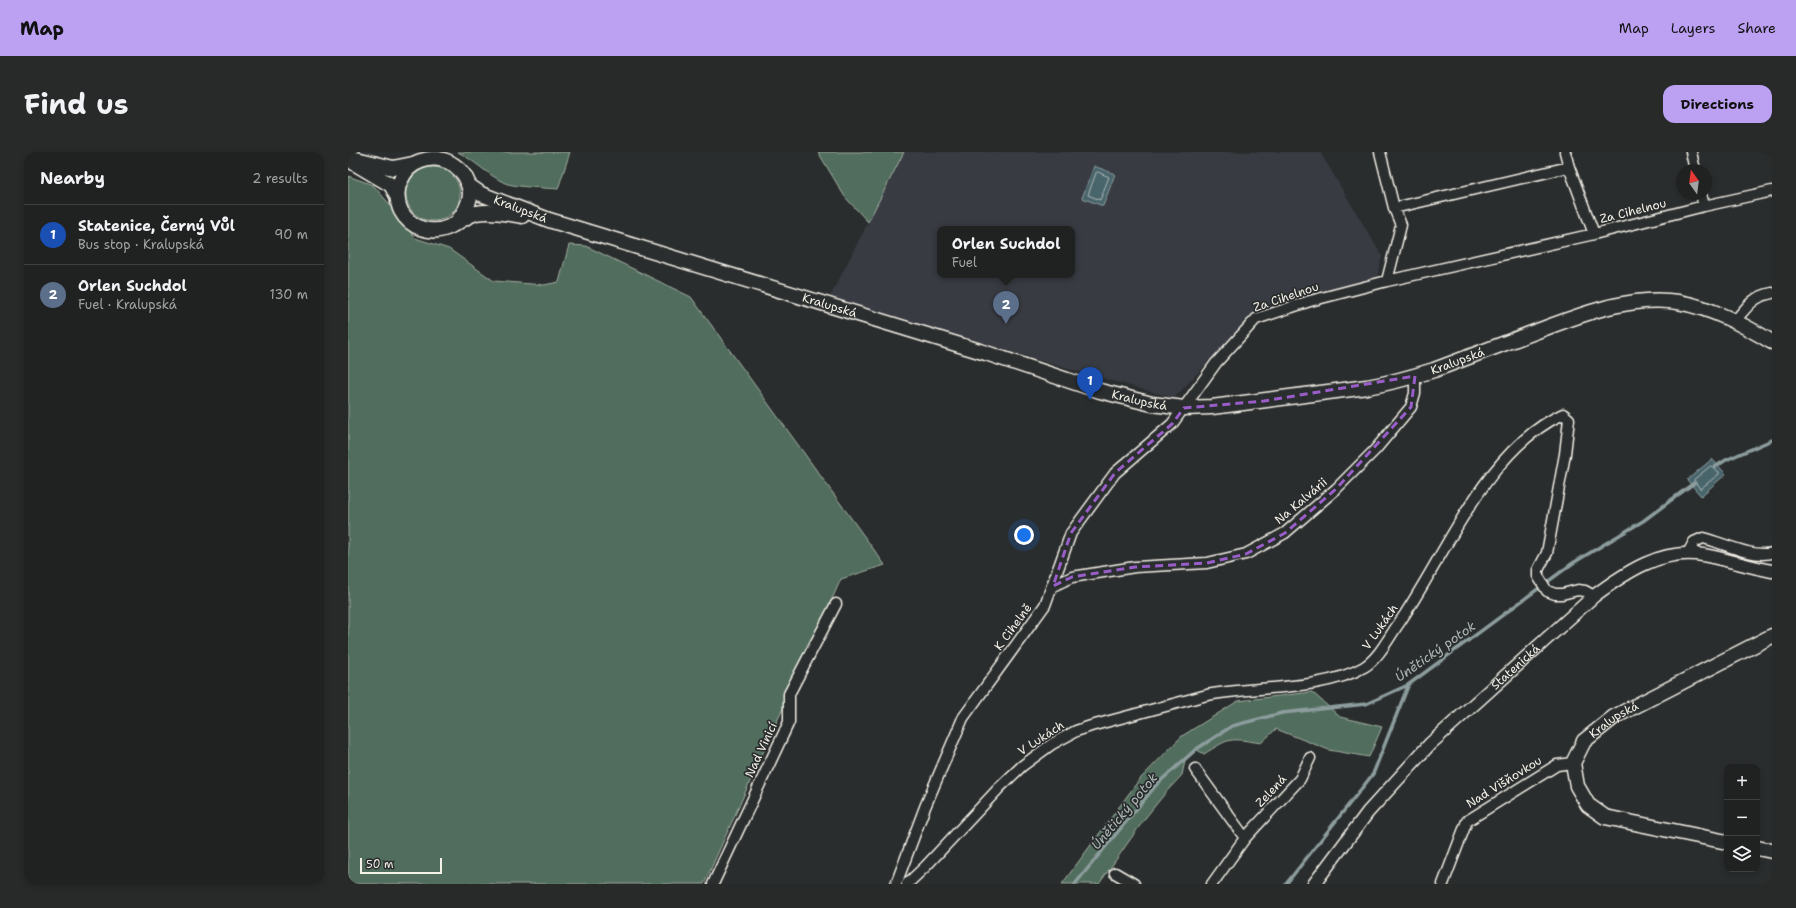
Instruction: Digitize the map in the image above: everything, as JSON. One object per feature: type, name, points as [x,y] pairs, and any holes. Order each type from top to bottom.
[{"type":"main road","points":[[348,158],[393,168],[414,164],[430,158],[446,161],[460,170],[468,185],[470,195],[468,205],[457,222]]},
{"type":"main road","points":[[348,158],[391,185],[397,196]]},
{"type":"main road","points":[[414,164],[404,172],[399,184],[397,196],[398,204],[406,218],[426,230],[442,229],[476,213],[508,213],[549,220]]},
{"type":"main road","name":"Kralupská","points":[[468,185],[481,194],[549,220],[986,353],[1100,392],[1152,404],[1184,408],[1220,406],[1351,390],[1414,376],[1585,314],[1632,303],[1657,301],[1676,302],[1699,307],[1735,321],[1772,342]]},
{"type":"main road","name":"Kralupská","points":[[1573,763],[1584,741],[1614,716],[1772,636]]},
{"type":"main road","points":[[1573,763],[1577,786],[1580,793],[1588,806],[1605,817],[1724,841]]},
{"type":"main road","points":[[1760,849],[1772,851]]},
{"type":"street","points":[[1380,152],[1394,208],[1401,225],[1387,281]]},
{"type":"street","name":"Za Cihelnou","points":[[1565,152],[1569,168],[1594,234]]},
{"type":"street","points":[[1691,152],[1694,164]]},
{"type":"street","points":[[1394,208],[1569,168]]},
{"type":"street","name":"Za Cihelnou","points":[[1184,408],[1216,363],[1256,319],[1310,301],[1387,281],[1594,234],[1704,206],[1772,191]]},
{"type":"street","points":[[1702,200],[1704,206]]},
{"type":"street","points":[[1735,321],[1752,301],[1760,296],[1772,293]]},
{"type":"street","name":"Na Kalvárii","points":[[1053,586],[1072,577],[1135,567],[1207,563],[1246,554],[1286,533],[1336,489],[1375,450],[1411,407],[1415,393],[1414,376]]},
{"type":"street","name":"K Cihelně","points":[[896,884],[925,807],[963,718],[1045,604],[1053,586],[1071,533],[1115,473],[1172,424],[1184,408]]},
{"type":"street","name":"V Lukách","points":[[907,884],[1022,766],[1052,744],[1076,731],[1224,692],[1324,680],[1344,676],[1366,666],[1373,660],[1407,612],[1470,506],[1499,466],[1528,436],[1541,426],[1563,414],[1569,419],[1565,454],[1547,553],[1538,570],[1538,576],[1546,591],[1555,594],[1562,594],[1578,590],[1585,591],[1594,596]]},
{"type":"street","points":[[1688,554],[1694,542],[1703,538],[1752,553],[1766,555],[1772,553]]},
{"type":"street","name":"Statenická","points":[[1314,884],[1368,812],[1430,744],[1594,596],[1622,577],[1652,560],[1664,556],[1688,554],[1703,555],[1772,571]]},
{"type":"street","name":"Nad Vinicí","points":[[713,884],[789,722],[789,694],[836,604]]},
{"type":"street","name":"Zelená","points":[[1212,884],[1245,838],[1300,779],[1310,758]]},
{"type":"street","name":"Nad Višňovkou","points":[[1443,884],[1466,821],[1556,765],[1573,763]]},
{"type":"street","points":[[1195,769],[1245,838]]},
{"type":"street","points":[[1115,873],[1134,884]]},
{"type":"highlighted area","points":[[1415,376],[1411,407],[1336,489],[1285,533],[1246,554],[1207,563],[1135,567],[1072,577],[1053,586],[1071,533],[1115,473],[1172,424],[1184,408],[1264,401]]},
{"type":"shaded area","points":[[904,152],[1320,152],[1382,256],[1377,277],[1261,307],[1174,398],[1058,366],[830,297]]},
{"type":"green space","points":[[458,152],[570,152],[558,189],[505,183]]},
{"type":"green space","points":[[818,152],[904,152],[868,222],[845,197]]},
{"type":"green space","points":[[433,167],[443,169],[452,175],[458,184],[460,194],[458,204],[452,213],[443,219],[433,221],[423,219],[414,213],[408,204],[406,194],[408,184],[414,175],[423,169]]},
{"type":"green space","points":[[348,176],[373,185],[392,207],[415,238],[449,249],[494,281],[544,285],[559,282],[569,245],[586,246],[691,297],[885,565],[841,579],[704,884],[348,884]]},
{"type":"green space","points":[[1312,692],[1340,717],[1382,727],[1369,757],[1329,750],[1276,729],[1261,743],[1231,740],[1220,744],[1204,754],[1197,750],[1185,761],[1182,775],[1146,817],[1099,884],[1062,884],[1139,780],[1182,736],[1238,701]]},
{"type":"water","points":[[1094,166],[1115,174],[1103,206],[1082,198]]},
{"type":"water","points":[[1712,459],[1726,474],[1701,496],[1687,480]]},
{"type":"waterway","name":"Únětický potok","points":[[1715,467],[1726,460],[1772,440]]},
{"type":"waterway","name":"Únětický potok","points":[[1075,884],[1157,784],[1195,750],[1232,726],[1282,713],[1366,704],[1408,685],[1573,563],[1643,521],[1694,483]]},
{"type":"waterway","points":[[1286,884],[1373,774],[1408,686]]},
{"type":"place","name":"Orlen Suchdol","points":[[1006,324]]},
{"type":"place","name":"Statenice, Černý Vůl","points":[[1090,400]]}]
